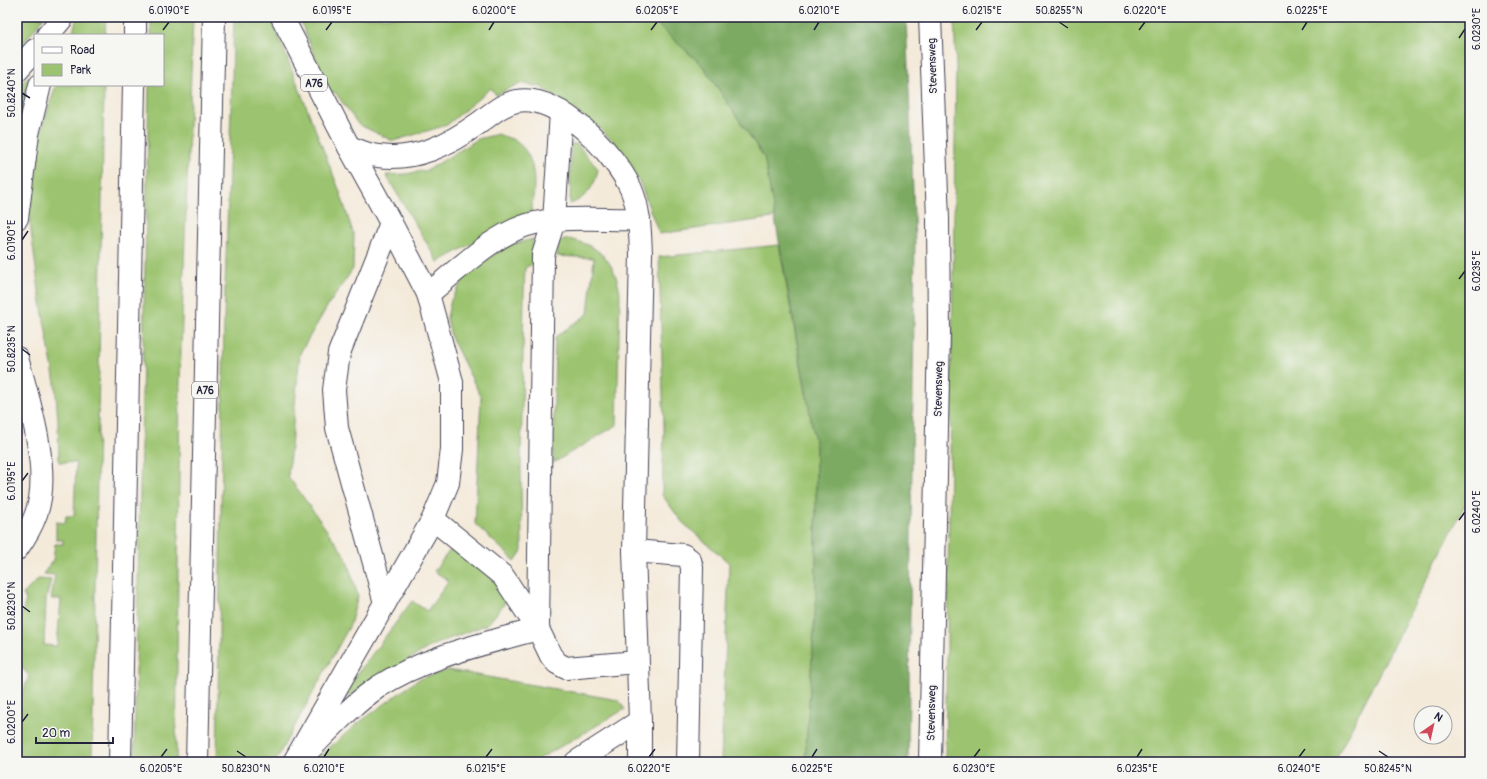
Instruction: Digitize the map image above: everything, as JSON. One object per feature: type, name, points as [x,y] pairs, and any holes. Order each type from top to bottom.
[{"type":"main road","points":[[49,34],[63,17]]},
{"type":"main road","points":[[57,34],[63,17]]},
{"type":"main road","points":[[135,17],[135,34]]},
{"type":"main road","name":"A76","points":[[197,762],[214,17]]},
{"type":"main road","name":"A76","points":[[282,17],[349,147],[428,294],[452,382],[452,448],[448,482],[433,519],[294,762]]},
{"type":"main road","name":"Stevensweg","points":[[930,17],[938,219],[939,331],[930,762]]},
{"type":"main road","points":[[17,70],[34,51]]},
{"type":"main road","points":[[17,218],[28,134],[40,86]]},
{"type":"main road","points":[[120,762],[134,86]]},
{"type":"main road","points":[[349,147],[376,156],[401,158],[420,154],[444,144],[468,131],[505,105],[518,100],[534,100],[561,112],[598,140],[618,165],[631,190],[639,219],[641,254],[634,551],[640,762]]},
{"type":"main road","points":[[538,628],[543,255],[554,221],[561,112]]},
{"type":"main road","points":[[428,294],[486,247],[511,232],[534,223],[554,221],[639,219]]},
{"type":"main road","points":[[385,603],[337,428],[334,390],[339,353],[391,223]]},
{"type":"main road","points":[[17,358],[35,428],[42,476],[36,514],[17,549]]},
{"type":"main road","points":[[433,519],[503,576],[538,628],[551,656],[557,664],[566,668],[637,662]]},
{"type":"main road","points":[[634,551],[684,555],[690,560],[692,568],[688,762]]},
{"type":"main road","points":[[299,762],[338,721],[378,688],[412,668],[538,628]]},
{"type":"main road","points":[[576,762],[640,721]]},
{"type":"green space","points":[[17,17],[44,17],[17,51]]},
{"type":"green space","points":[[77,17],[106,17],[105,34],[72,34]]},
{"type":"green space","points":[[151,17],[193,17],[180,377],[176,762],[134,762],[149,86],[164,86],[164,34],[151,34]]},
{"type":"green space","points":[[234,17],[270,17],[340,192],[354,236],[353,269],[327,307],[300,353],[288,476],[346,557],[358,596],[350,625],[275,762],[217,762],[224,320]]},
{"type":"green space","points":[[299,17],[649,17],[703,66],[764,157],[786,216],[659,234],[640,183],[616,144],[598,127],[541,87],[520,83],[496,95],[491,88],[447,125],[393,141],[358,124],[335,92],[329,93]]},
{"type":"green space","points":[[649,17],[906,17],[915,241],[908,762],[805,762],[816,599],[816,447],[764,157],[703,66]]},
{"type":"green space","points":[[954,17],[1470,17],[1470,480],[1467,501],[1334,762],[945,762],[956,67]]},
{"type":"green space","points":[[30,75],[17,135],[17,87]]},
{"type":"green space","points":[[56,86],[104,86],[92,762],[17,762],[17,706],[29,676],[18,662],[16,655],[18,630],[26,600],[23,594],[38,579],[51,580],[46,599],[44,645],[57,646],[61,599],[51,599],[55,575],[43,574],[53,560],[55,544],[63,544],[63,540],[56,540],[56,522],[65,523],[66,516],[74,516],[76,463],[59,462],[55,383],[39,291],[29,216],[40,134]]},
{"type":"green space","points":[[498,134],[516,141],[529,157],[534,175],[531,212],[438,262],[386,175],[406,174],[428,170],[478,139]]},
{"type":"green space","points":[[571,144],[577,144],[598,169],[595,181],[589,191],[581,199],[570,204]]},
{"type":"green space","points":[[533,239],[532,264],[525,268],[524,291],[521,468],[522,551],[515,561],[475,524],[481,397],[451,337],[447,318],[451,300],[464,279],[492,255],[510,245]]},
{"type":"green space","points":[[568,239],[588,245],[603,256],[614,271],[620,292],[617,425],[553,463],[555,337],[588,314],[594,258],[557,256],[559,242]]},
{"type":"green space","points":[[779,245],[816,447],[816,599],[805,762],[721,762],[729,563],[682,522],[662,495],[664,430],[659,257]]},
{"type":"green space","points":[[455,549],[501,585],[505,603],[488,624],[433,645],[335,704],[412,601],[427,611],[449,581],[434,571],[450,550]]},
{"type":"green space","points":[[448,670],[618,700],[625,709],[534,762],[316,762],[321,755],[357,724],[419,679]]}]
